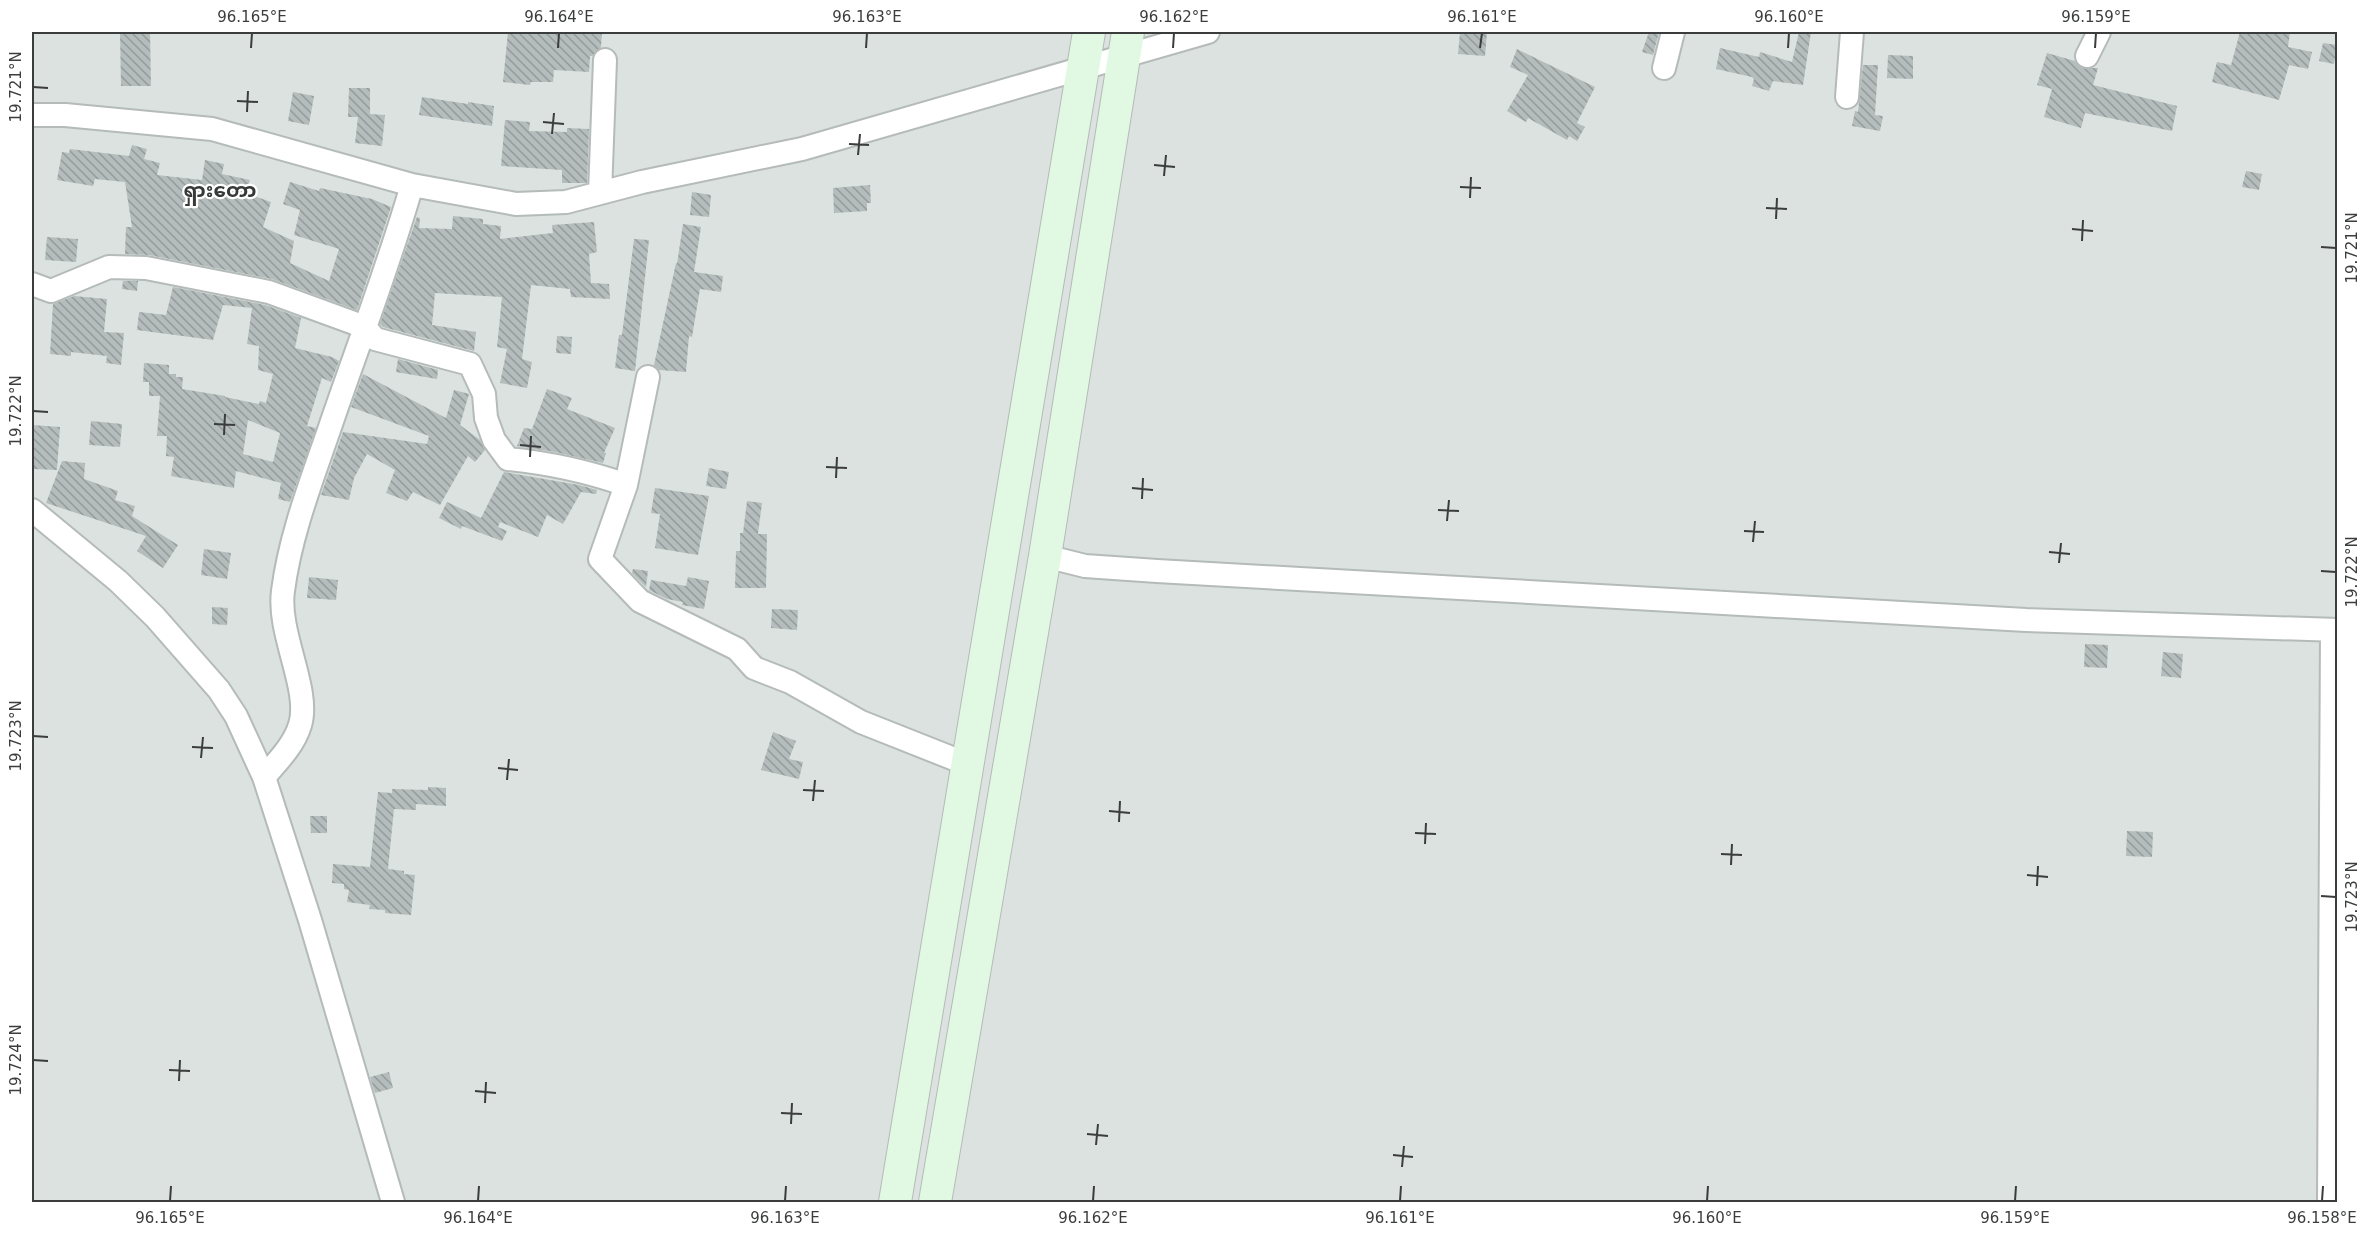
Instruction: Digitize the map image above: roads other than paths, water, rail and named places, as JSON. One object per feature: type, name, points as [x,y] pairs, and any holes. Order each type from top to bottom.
[{"type":"main road","points":[[895,1203],[1089,32]]},
{"type":"main road","points":[[935,1203],[1045,556],[1126,43]]},
{"type":"main road","points":[[1019,455],[1059,465]]},
{"type":"street","points":[[32,115],[65,115],[212,129],[412,185],[516,204],[566,202],[642,182],[802,149],[1082,69],[1126,43],[1208,32]]},
{"type":"street","points":[[1664,68],[1673,32]]},
{"type":"street","points":[[1847,97],[1852,32]]},
{"type":"street","points":[[2087,56],[2099,32]]},
{"type":"street","points":[[600,193],[605,60]]},
{"type":"street","points":[[264,777],[291,744],[302,718],[300,695],[283,610],[285,576],[298,525],[412,185]]},
{"type":"street","points":[[32,284],[51,291],[110,267],[146,268],[269,291],[365,327],[375,339],[470,364],[484,394],[486,418],[494,440],[508,459],[543,463],[598,475],[626,485]]},
{"type":"street","points":[[648,377],[626,485],[600,559],[640,601],[737,649],[754,668],[790,682],[861,722],[967,764]]},
{"type":"street","points":[[32,510],[118,581],[155,617],[219,690],[236,716],[264,777],[310,920],[393,1203]]},
{"type":"street","points":[[1045,556],[1085,566],[1157,571],[2026,620],[2335,630],[2334,1137],[2329,1203]]},
{"type":"district","name":"ရှားတော","points":[[220,190]]}]
